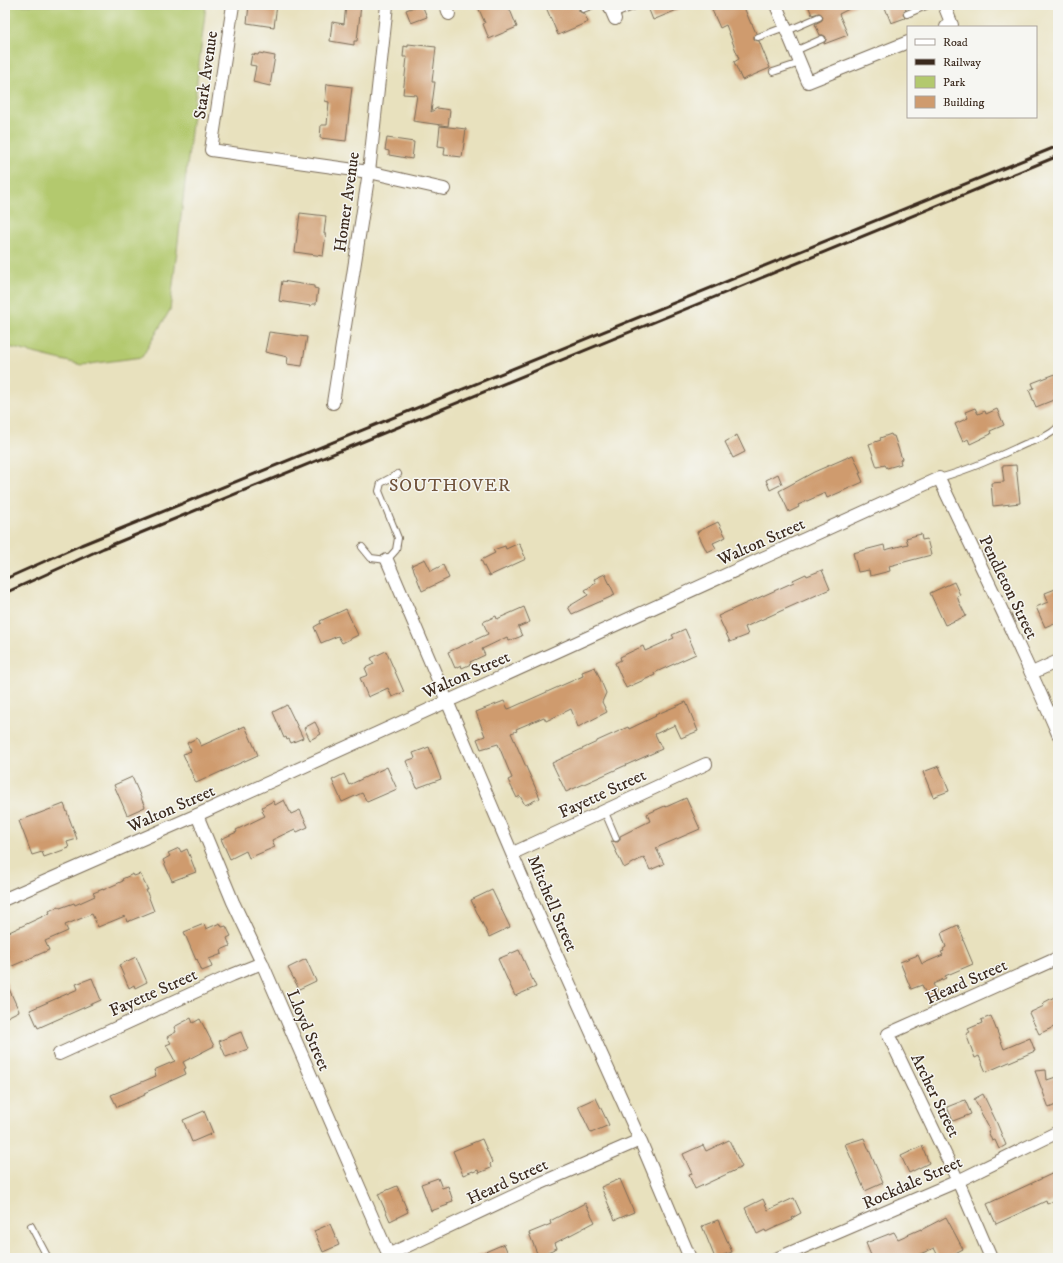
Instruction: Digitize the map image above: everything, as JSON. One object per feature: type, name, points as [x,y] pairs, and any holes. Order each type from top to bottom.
[{"type":"street","name":"Stark Avenue","points":[[233,5],[211,150],[369,172]]},
{"type":"street","name":"Homer Avenue","points":[[333,403],[369,172],[388,5]]},
{"type":"street","points":[[776,5],[808,82],[907,42]]},
{"type":"street","points":[[944,5],[949,26]]},
{"type":"street","points":[[369,172],[444,189]]},
{"type":"street","name":"Pendleton Street","points":[[939,478],[1032,672],[1058,734]]},
{"type":"street","name":"Walton Street","points":[[5,899],[197,815],[939,478]]},
{"type":"street","name":"Mitchell Street","points":[[387,560],[446,702],[513,853],[530,896],[640,1140],[690,1258]]},
{"type":"street","points":[[1032,672],[1058,661]]},
{"type":"street","name":"Fayette Street","points":[[513,853],[706,764]]},
{"type":"street","name":"Lloyd Street","points":[[197,815],[233,902],[262,963],[389,1256]]},
{"type":"street","name":"Heard Street","points":[[888,1034],[1058,958]]},
{"type":"street","name":"Fayette Street","points":[[59,1054],[232,975],[262,963]]},
{"type":"street","name":"Archer Street","points":[[888,1034],[958,1181],[991,1258]]},
{"type":"street","name":"Rockdale Street","points":[[778,1258],[958,1181],[1058,1132]]},
{"type":"street","name":"Heard Street","points":[[389,1256],[541,1184],[640,1140]]},
{"type":"lane","points":[[583,9],[593,5]]},
{"type":"lane","points":[[612,13],[637,5]]},
{"type":"lane","points":[[908,14],[928,5]]},
{"type":"lane","points":[[758,37],[819,17]]},
{"type":"lane","points":[[795,51],[822,39]]},
{"type":"lane","points":[[773,72],[800,63]]},
{"type":"lane","points":[[939,478],[958,473],[1002,455],[1055,431],[1058,428]]},
{"type":"lane","points":[[362,547],[371,558],[387,560],[396,550],[398,538],[379,491],[381,483],[398,474]]},
{"type":"lane","points":[[604,810],[616,838]]},
{"type":"lane","points":[[31,1226],[48,1258]]},
{"type":"green space","points":[[5,5],[206,5],[170,310],[142,357],[82,365],[5,346]]},
{"type":"building","points":[[249,5],[277,5],[274,27],[247,23]]},
{"type":"building","points":[[346,5],[361,5],[357,41],[354,41],[354,45],[330,41],[332,22],[344,24]]},
{"type":"building","points":[[422,5],[427,17],[411,23],[406,10]]},
{"type":"building","points":[[477,5],[508,5],[517,27],[489,39],[483,24],[485,23]]},
{"type":"building","points":[[545,5],[581,5],[579,11],[584,13],[588,22],[558,35]]},
{"type":"building","points":[[647,5],[689,5],[653,20]]},
{"type":"building","points":[[725,5],[743,5],[756,33],[754,39],[759,41],[770,68],[742,80],[734,62],[739,59],[726,25],[720,28],[712,10]]},
{"type":"building","points":[[808,5],[857,5],[839,14],[848,35],[824,44],[826,37],[820,35],[815,24],[822,20],[823,16],[819,13],[812,15]]},
{"type":"building","points":[[884,5],[904,5],[906,10],[903,14],[905,18],[891,23]]},
{"type":"building","points":[[408,44],[436,47],[432,82],[435,82],[431,112],[437,108],[450,110],[448,126],[413,121],[417,95],[403,94],[407,57],[403,57],[404,46],[408,47]]},
{"type":"building","points":[[259,53],[275,56],[270,86],[253,82],[256,66],[250,65],[252,54],[258,55]]},
{"type":"building","points":[[327,84],[352,87],[346,141],[320,138],[321,125],[327,125],[329,102],[325,101]]},
{"type":"building","points":[[440,126],[466,129],[462,157],[444,155],[445,147],[438,146]]},
{"type":"building","points":[[387,138],[414,142],[412,159],[389,155],[389,151],[385,150]]},
{"type":"building","points":[[300,213],[326,216],[324,234],[326,234],[323,256],[295,252]]},
{"type":"building","points":[[282,281],[314,286],[314,288],[318,289],[316,304],[312,304],[311,306],[279,301]]},
{"type":"building","points":[[269,332],[307,337],[302,366],[287,364],[288,357],[265,352]]},
{"type":"building","points":[[1058,373],[1058,391],[1054,392],[1056,399],[1036,407],[1029,390],[1034,388],[1032,383]]},
{"type":"building","points":[[975,408],[978,414],[985,411],[986,414],[997,409],[1004,425],[990,431],[991,434],[970,444],[968,439],[963,442],[955,424],[968,418],[965,412]]},
{"type":"building","points":[[891,434],[894,436],[902,459],[900,460],[901,464],[887,468],[885,465],[877,467],[869,444],[881,440],[880,438]]},
{"type":"building","points":[[737,435],[745,452],[733,458],[725,442]]},
{"type":"building","points":[[853,455],[861,473],[859,473],[863,482],[827,498],[825,493],[798,505],[799,507],[789,512],[779,491],[814,472]]},
{"type":"building","points":[[1016,465],[1020,503],[993,506],[991,483],[1004,482],[1002,466]]},
{"type":"building","points":[[778,474],[782,484],[770,490],[766,480]]},
{"type":"building","points":[[718,522],[726,537],[713,543],[716,548],[707,552],[697,532]]},
{"type":"building","points":[[921,534],[922,540],[927,539],[931,555],[889,566],[890,571],[870,576],[869,570],[858,572],[853,553],[884,545],[885,550],[908,544],[906,538]]},
{"type":"building","points":[[519,543],[526,559],[489,576],[481,560],[495,553],[493,550],[505,546],[506,549]]},
{"type":"building","points":[[425,559],[431,571],[443,565],[449,578],[422,591],[412,565]]},
{"type":"building","points":[[822,570],[830,589],[745,627],[748,635],[730,642],[718,616],[794,582],[793,580],[806,574],[807,576]]},
{"type":"building","points":[[605,574],[615,595],[572,614],[568,607],[588,595],[585,590],[596,583],[594,579]]},
{"type":"building","points":[[954,582],[960,595],[957,596],[959,602],[966,616],[945,625],[930,593]]},
{"type":"building","points":[[1058,588],[1058,624],[1057,622],[1045,627],[1036,607],[1048,602],[1045,593]]},
{"type":"building","points":[[524,607],[530,622],[518,627],[522,636],[509,641],[507,637],[482,649],[485,655],[470,662],[471,664],[462,668],[461,665],[455,668],[448,652],[488,634],[483,622],[496,616],[497,619]]},
{"type":"building","points":[[346,609],[358,635],[342,643],[338,636],[321,643],[314,627],[321,623],[320,621]]},
{"type":"building","points":[[685,629],[696,654],[654,673],[655,675],[626,688],[615,663],[621,660],[620,657],[643,646],[645,651],[674,638],[672,635]]},
{"type":"building","points":[[386,651],[404,692],[392,697],[388,688],[368,697],[360,678],[368,675],[365,668],[374,664],[371,658]]},
{"type":"building","points":[[595,667],[606,693],[602,702],[607,712],[578,727],[571,709],[546,721],[544,717],[516,729],[517,731],[511,733],[540,798],[525,805],[520,796],[517,798],[508,780],[512,778],[498,744],[481,749],[477,739],[485,736],[476,712],[504,701],[508,709],[511,708],[583,676],[582,672]]},
{"type":"building","points":[[686,702],[698,731],[681,738],[675,725],[655,734],[662,749],[566,792],[552,763],[597,741],[628,727],[629,729],[656,716],[655,715]]},
{"type":"building","points":[[287,705],[303,738],[291,743],[289,739],[287,740],[286,737],[284,738],[273,712]]},
{"type":"building","points":[[315,722],[321,734],[310,740],[304,728]]},
{"type":"building","points":[[245,726],[258,755],[196,783],[183,754],[191,751],[187,743],[197,738],[201,746]]},
{"type":"building","points":[[429,747],[441,779],[417,788],[406,761],[415,758],[413,753]]},
{"type":"building","points":[[939,766],[949,791],[933,797],[923,772]]},
{"type":"building","points":[[387,767],[397,789],[367,802],[362,793],[342,802],[332,780],[344,774],[349,785]]},
{"type":"building","points":[[132,777],[145,807],[127,815],[114,785]]},
{"type":"building","points":[[686,798],[700,829],[656,848],[664,864],[650,870],[644,857],[624,868],[611,841],[618,842],[620,836],[650,821],[647,814]]},
{"type":"building","points":[[284,800],[291,814],[300,810],[308,827],[297,832],[295,829],[272,840],[275,847],[249,858],[246,851],[230,859],[221,839],[237,832],[236,830],[265,816],[262,811],[264,810],[262,807],[273,801],[275,805]]},
{"type":"building","points":[[64,804],[77,839],[67,842],[69,848],[44,857],[42,852],[32,855],[19,821]]},
{"type":"building","points":[[179,848],[181,852],[187,849],[196,872],[172,881],[163,860],[170,856],[168,853]]},
{"type":"building","points":[[133,874],[134,876],[140,874],[148,890],[146,890],[154,911],[127,922],[125,916],[98,927],[92,914],[65,925],[68,931],[45,941],[49,950],[10,967],[5,955],[5,934],[50,913],[49,911],[59,906],[60,908],[74,903],[75,905],[95,896],[93,893],[123,881],[122,879]]},
{"type":"building","points":[[492,890],[510,927],[489,937],[471,900]]},
{"type":"building","points":[[220,923],[222,927],[226,926],[231,936],[227,938],[230,946],[221,950],[222,954],[209,959],[212,967],[202,971],[184,932],[204,924],[206,929]]},
{"type":"building","points":[[958,925],[973,964],[945,976],[946,978],[933,984],[938,994],[928,999],[922,985],[911,989],[900,962],[918,955],[922,964],[943,955],[941,952],[944,951],[943,949],[946,947],[941,933]]},
{"type":"building","points":[[519,950],[536,987],[515,996],[498,959]]},
{"type":"building","points":[[136,957],[147,982],[135,988],[134,985],[129,988],[119,965]]},
{"type":"building","points":[[306,959],[316,981],[299,989],[288,968]]},
{"type":"building","points":[[92,978],[101,1000],[38,1028],[30,1010],[78,989],[76,984]]},
{"type":"building","points":[[5,980],[19,1011],[5,1018]]},
{"type":"building","points":[[1058,995],[1058,1025],[1039,1034],[1029,1013],[1044,1006],[1043,1003]]},
{"type":"building","points":[[991,1016],[1004,1049],[1030,1038],[1035,1051],[986,1072],[979,1056],[975,1058],[966,1034],[970,1032],[968,1029],[982,1023],[981,1020]]},
{"type":"building","points":[[191,1018],[193,1023],[200,1019],[214,1046],[183,1062],[186,1068],[184,1069],[186,1074],[144,1093],[145,1095],[117,1107],[111,1095],[156,1076],[154,1070],[175,1061],[166,1045],[171,1043],[167,1037],[176,1032],[174,1027]]},
{"type":"building","points":[[241,1032],[248,1049],[226,1057],[219,1041]]},
{"type":"building","points":[[1046,1070],[1047,1080],[1056,1077],[1058,1082],[1058,1104],[1049,1108],[1035,1071]]},
{"type":"building","points":[[983,1094],[1006,1145],[999,1149],[995,1140],[992,1141],[988,1131],[990,1130],[974,1099]]},
{"type":"building","points":[[596,1098],[609,1125],[591,1133],[578,1106]]},
{"type":"building","points":[[965,1100],[971,1114],[953,1121],[947,1107]]},
{"type":"building","points":[[204,1111],[213,1133],[192,1142],[183,1120]]},
{"type":"building","points":[[864,1138],[883,1183],[865,1191],[845,1144]]},
{"type":"building","points":[[482,1139],[492,1162],[490,1164],[491,1168],[479,1173],[478,1170],[463,1175],[453,1151]]},
{"type":"building","points":[[729,1140],[742,1167],[695,1189],[689,1175],[692,1174],[683,1154],[703,1145],[706,1151]]},
{"type":"building","points":[[922,1146],[929,1163],[909,1173],[901,1156]]},
{"type":"building","points":[[1058,1171],[1058,1199],[1047,1204],[1046,1201],[996,1224],[987,1204]]},
{"type":"building","points":[[438,1178],[442,1188],[448,1186],[453,1201],[447,1203],[448,1205],[431,1211],[421,1184]]},
{"type":"building","points":[[620,1179],[634,1212],[615,1220],[601,1187]]},
{"type":"building","points":[[397,1186],[408,1212],[390,1221],[378,1194]]},
{"type":"building","points":[[794,1198],[801,1213],[792,1218],[793,1220],[766,1232],[765,1230],[757,1234],[745,1208],[763,1199],[768,1210]]},
{"type":"building","points":[[585,1203],[595,1222],[555,1243],[557,1248],[538,1256],[529,1233],[551,1224],[550,1221]]},
{"type":"building","points":[[946,1217],[963,1249],[946,1258],[939,1258],[934,1248],[911,1258],[872,1258],[866,1243],[894,1232],[898,1239],[921,1230]]},
{"type":"building","points":[[718,1220],[732,1252],[715,1258],[702,1226]]},
{"type":"building","points":[[330,1224],[339,1245],[323,1252],[314,1231]]},
{"type":"building","points":[[504,1244],[510,1258],[471,1258]]},
{"type":"railway","points":[[5,579],[81,545],[1058,146]]},
{"type":"railway","points":[[5,593],[104,548],[1058,156]]},
{"type":"district","name":"SOUTHOVER","points":[[450,485]]}]
